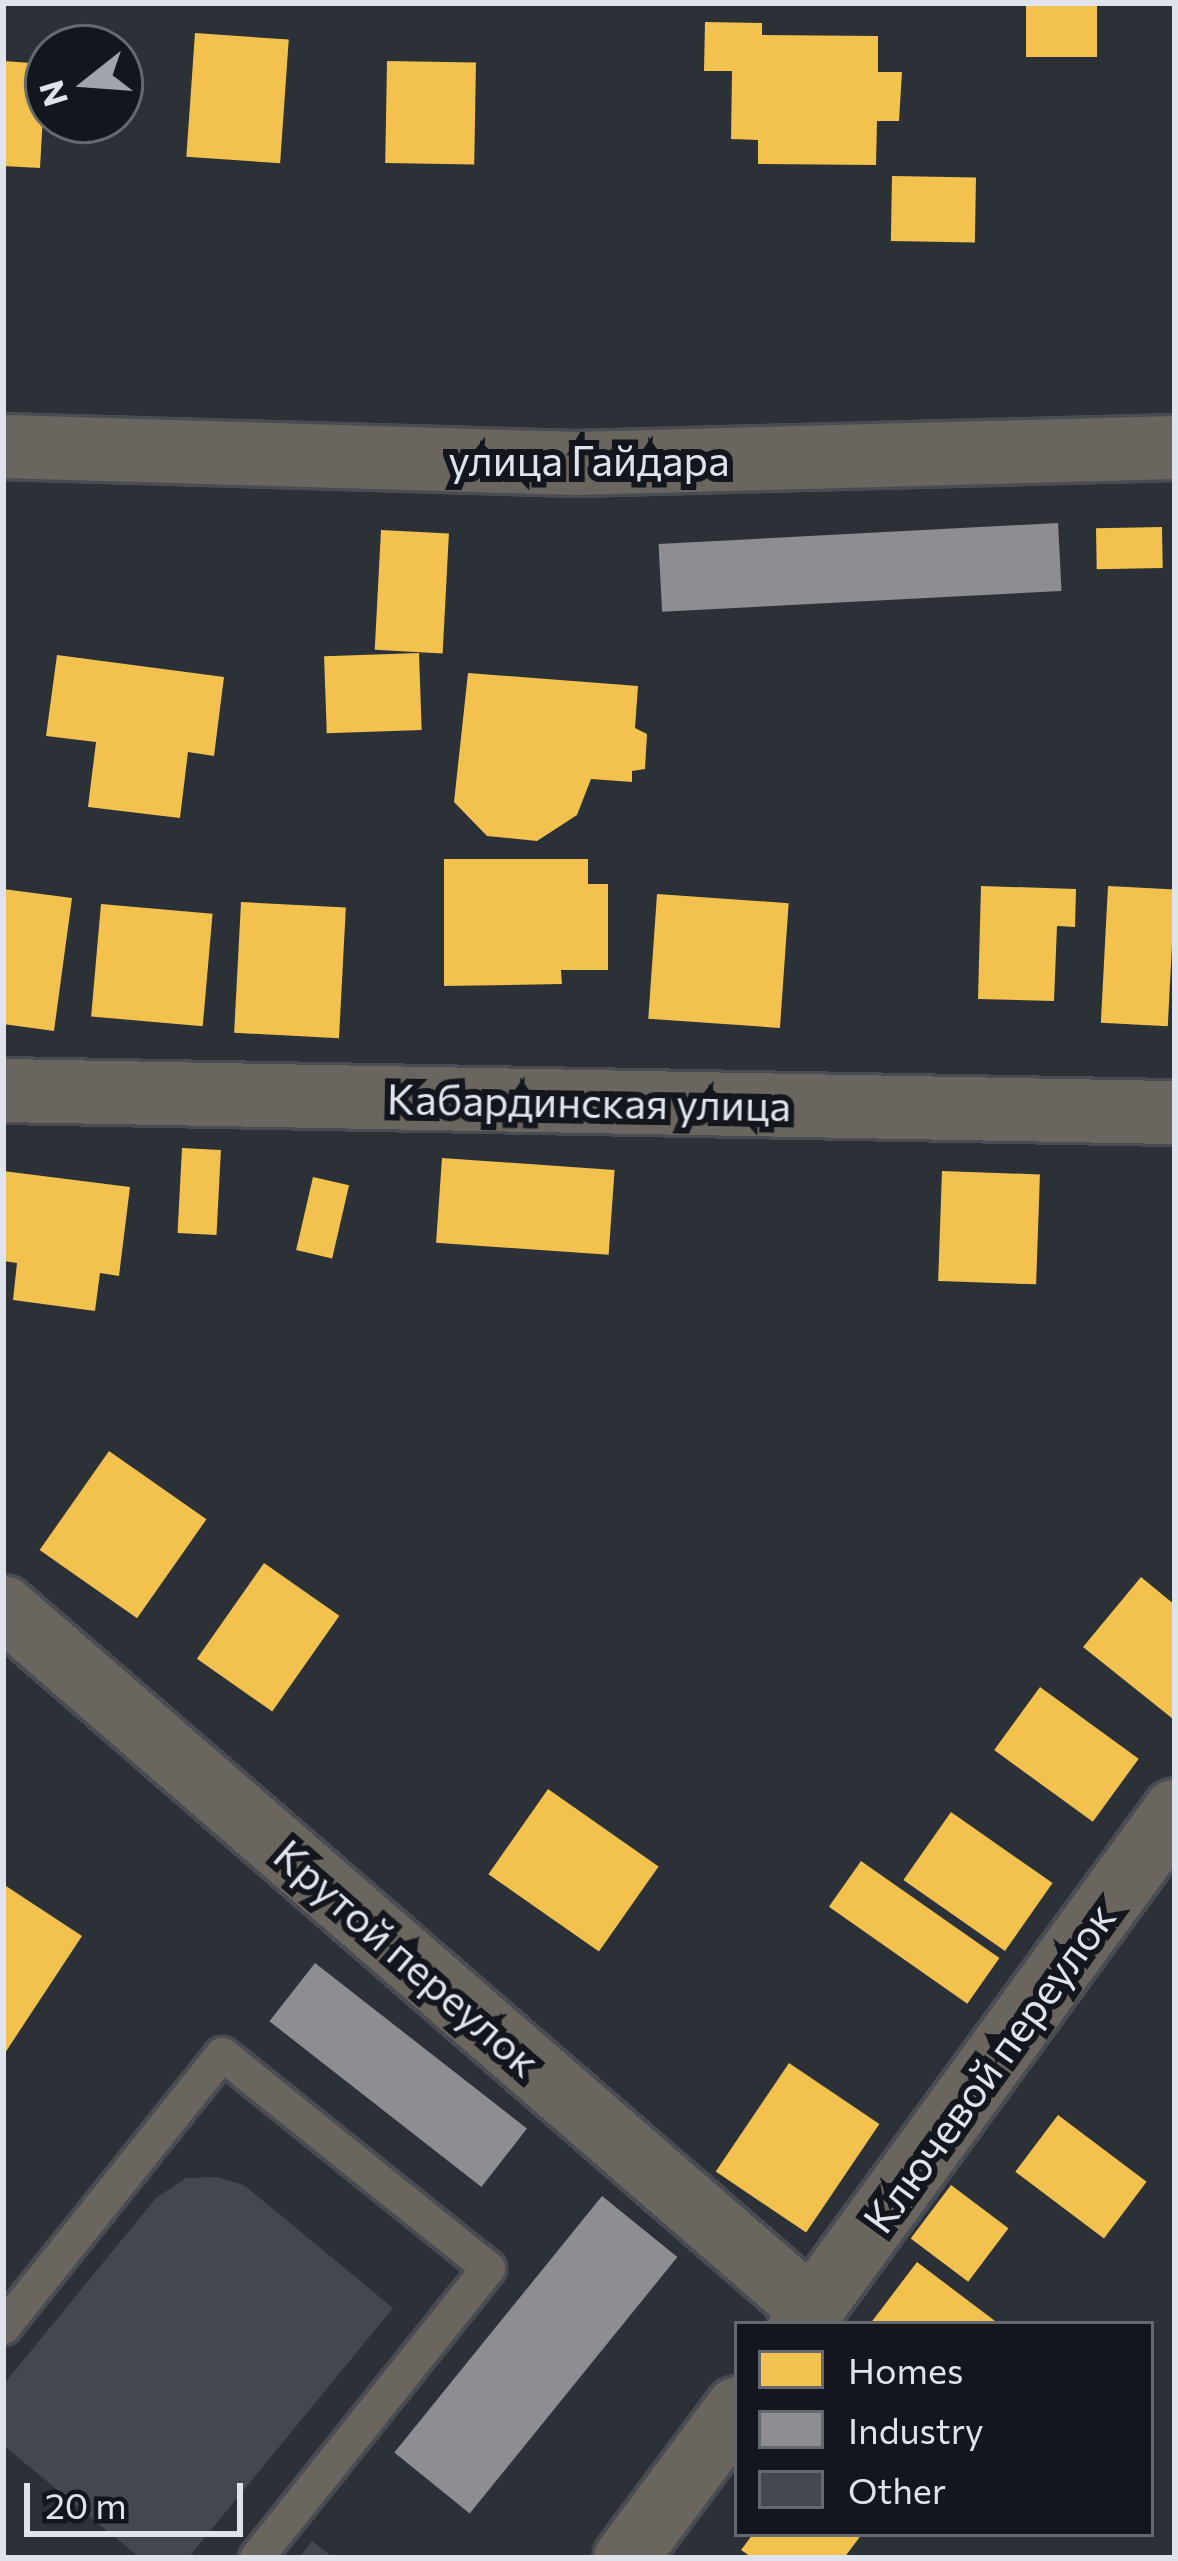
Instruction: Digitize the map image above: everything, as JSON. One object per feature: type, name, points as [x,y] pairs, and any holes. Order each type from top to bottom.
[{"type":"street","name":"улица Гайдара","points":[[3,446],[576,463],[1175,447]]},
{"type":"street","name":"Кабардинская улица","points":[[3,1090],[1175,1112]]},
{"type":"street","name":"Крутой переулок","points":[[3,1607],[806,2317]]},
{"type":"street","name":"Ключевой переулок","points":[[806,2317],[1175,1810]]},
{"type":"street","points":[[625,2558],[734,2412]]},
{"type":"lane","points":[[3,2327],[222,2054],[488,2268],[256,2558]]},
{"type":"building: Homes","points":[[1026,3],[1097,3],[1097,57],[1026,57]]},
{"type":"building: Homes","points":[[705,22],[762,23],[762,35],[878,36],[878,72],[902,72],[899,121],[877,121],[876,165],[758,164],[758,140],[731,139],[732,71],[704,71]]},
{"type":"building: Homes","points":[[195,33],[289,40],[280,163],[186,157]]},
{"type":"building: Homes","points":[[3,61],[24,62],[24,144],[41,144],[40,168],[3,166]]},
{"type":"building: Homes","points":[[387,61],[476,63],[474,165],[385,163]]},
{"type":"building: Homes","points":[[892,176],[976,177],[975,242],[891,241]]},
{"type":"building: Homes","points":[[1162,527],[1163,568],[1097,569],[1096,528]]},
{"type":"building: Homes","points":[[381,530],[449,534],[443,653],[375,650]]},
{"type":"building: Homes","points":[[419,653],[422,730],[327,733],[324,656]]},
{"type":"building: Homes","points":[[57,655],[224,677],[214,756],[188,752],[180,818],[88,807],[96,742],[46,736]]},
{"type":"building: Homes","points":[[468,673],[638,686],[635,728],[647,734],[645,769],[632,771],[632,782],[591,779],[577,815],[537,841],[487,836],[454,802]]},
{"type":"building: Homes","points":[[444,859],[588,859],[588,884],[608,884],[608,970],[561,970],[562,984],[444,986]]},
{"type":"building: Homes","points":[[981,886],[1076,889],[1075,927],[1057,926],[1054,1001],[978,999]]},
{"type":"building: Homes","points":[[1108,886],[1175,890],[1168,1026],[1101,1023]]},
{"type":"building: Homes","points":[[3,889],[72,898],[54,1031],[3,1024]]},
{"type":"building: Homes","points":[[657,894],[789,903],[780,1028],[648,1019]]},
{"type":"building: Homes","points":[[241,902],[346,907],[339,1038],[234,1033]]},
{"type":"building: Homes","points":[[101,904],[213,914],[203,1026],[91,1017]]},
{"type":"building: Homes","points":[[182,1148],[221,1150],[216,1235],[178,1233]]},
{"type":"building: Homes","points":[[442,1158],[615,1170],[609,1255],[436,1243]]},
{"type":"building: Homes","points":[[3,1171],[130,1187],[119,1276],[100,1273],[95,1311],[13,1300],[17,1263],[3,1261]]},
{"type":"building: Homes","points":[[942,1171],[1040,1174],[1036,1284],[938,1281]]},
{"type":"building: Homes","points":[[313,1177],[349,1185],[332,1258],[296,1250]]},
{"type":"building: Homes","points":[[109,1451],[206,1519],[137,1618],[40,1550]]},
{"type":"building: Homes","points":[[264,1563],[339,1616],[272,1712],[197,1659]]},
{"type":"building: Homes","points":[[1141,1577],[1175,1605],[1173,1719],[1083,1647]]},
{"type":"building: Homes","points":[[1040,1687],[1139,1759],[1093,1822],[994,1750]]},
{"type":"building: Homes","points":[[548,1789],[659,1866],[599,1952],[488,1874]]},
{"type":"building: Homes","points":[[951,1812],[1053,1883],[1005,1951],[903,1880]]},
{"type":"building: Homes","points":[[861,1861],[999,1958],[967,2004],[829,1907]]},
{"type":"building: Homes","points":[[3,1884],[82,1936],[3,2056]]},
{"type":"building: Homes","points":[[789,2063],[879,2124],[806,2233],[716,2172]]},
{"type":"building: Homes","points":[[1058,2115],[1147,2182],[1104,2239],[1015,2172]]},
{"type":"building: Homes","points":[[951,2185],[1009,2228],[968,2282],[911,2239]]},
{"type":"building: Homes","points":[[917,2262],[995,2321],[872,2321]]},
{"type":"building: Homes","points":[[751,2537],[860,2537],[844,2558],[753,2558],[741,2550]]},
{"type":"building: Industry","points":[[1058,523],[1062,591],[662,612],[659,544]]},
{"type":"building: Industry","points":[[315,1963],[527,2129],[481,2187],[269,2021]]},
{"type":"building: Industry","points":[[602,2196],[677,2257],[470,2514],[394,2452]]},
{"type":"building: Other","points":[[216,2177],[244,2185],[393,2308],[188,2558],[140,2558],[3,2445],[3,2385],[156,2198],[186,2178]]},
{"type":"building: Other","points":[[312,2541],[334,2558],[299,2558]]}]
